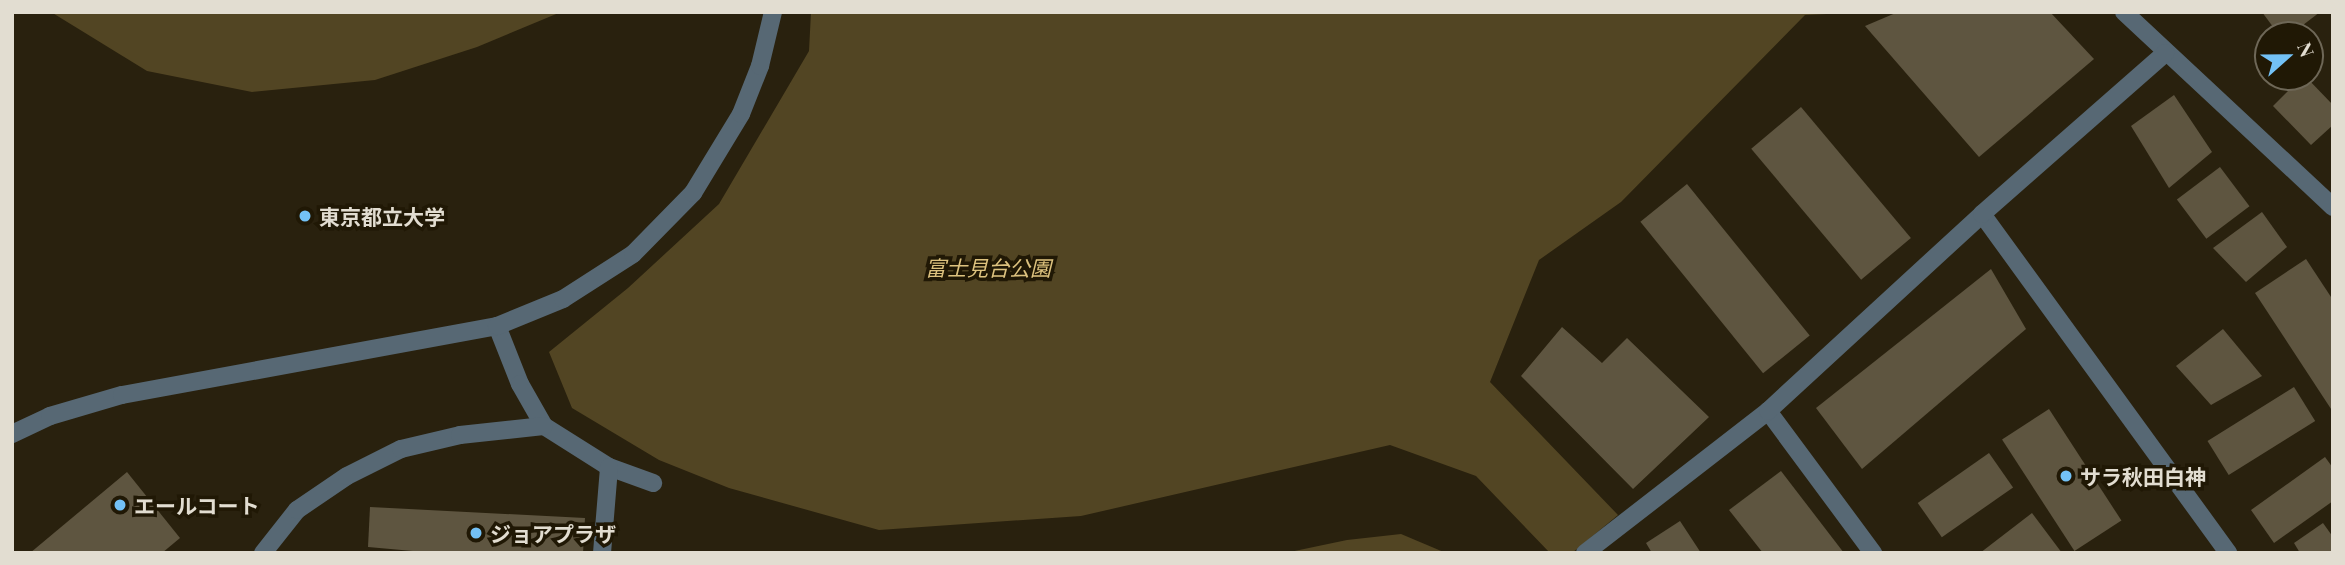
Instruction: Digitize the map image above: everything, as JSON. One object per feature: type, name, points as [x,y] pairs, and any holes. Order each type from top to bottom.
[{"type":"street","points":[[12,434],[50,416],[122,395],[497,326],[539,311],[587,285],[648,242],[693,193],[741,114],[760,66],[773,12]]},
{"type":"street","points":[[2124,12],[2333,207]]},
{"type":"street","points":[[1585,553],[1768,411],[1982,214],[2165,53]]},
{"type":"street","points":[[1982,214],[2228,553]]},
{"type":"street","points":[[497,326],[520,384],[544,426],[609,467],[653,483]]},
{"type":"street","points":[[1768,411],[1873,553]]},
{"type":"street","points":[[263,553],[297,510],[347,476],[401,449],[460,435],[544,426]]},
{"type":"street","points":[[602,553],[609,467]]},
{"type":"green space","points":[[51,12],[561,12],[477,47],[375,80],[252,92],[147,71]]},
{"type":"green space","name":"富士見台公園","points":[[811,12],[1871,12],[1805,15],[1621,202],[1539,260],[1490,382],[1618,515],[1572,553],[1550,553],[1476,476],[1390,445],[1081,516],[879,530],[729,488],[659,460],[572,408],[549,352],[628,288],[719,204],[809,51]]},
{"type":"green space","points":[[1401,534],[1446,553],[1285,553],[1347,540]]},
{"type":"building","points":[[1898,12],[2050,12],[2094,59],[1979,157],[1865,26]]},
{"type":"building","points":[[2262,12],[2320,12],[2308,21],[2269,21]]},
{"type":"building","points":[[2288,91],[2320,91],[2333,105],[2333,125],[2311,145],[2273,106]]},
{"type":"building","points":[[2174,95],[2212,152],[2169,188],[2131,126]]},
{"type":"building","points":[[1801,107],[1911,238],[1861,280],[1751,149]]},
{"type":"building","points":[[2220,167],[2249,206],[2206,239],[2177,199]]},
{"type":"building","points":[[1687,184],[1810,336],[1763,373],[1640,222]]},
{"type":"building","points":[[2262,212],[2287,247],[2246,282],[2213,248]]},
{"type":"building","points":[[2306,259],[2333,300],[2333,412],[2255,293]]},
{"type":"building","points":[[1991,269],[2026,329],[1862,469],[1816,408]]},
{"type":"building","points":[[1562,327],[1602,363],[1627,338],[1709,417],[1633,489],[1521,376]]},
{"type":"building","points":[[2223,329],[2262,376],[2211,405],[2176,366]]},
{"type":"building","points":[[2294,387],[2315,421],[2229,475],[2207,441]]},
{"type":"building","points":[[2049,409],[2121,521],[2074,551],[2002,439]]},
{"type":"building","points":[[1989,453],[2013,487],[1942,537],[1918,503]]},
{"type":"building","points":[[2325,457],[2333,468],[2333,501],[2274,543],[2251,510]]},
{"type":"building","points":[[1781,471],[1844,553],[1763,553],[1729,510]]},
{"type":"building","name":"エールコート","points":[[127,472],[180,538],[162,553],[30,553]]},
{"type":"building","name":"ジョアプラザ","points":[[370,507],[585,518],[583,553],[435,553],[368,547]]},
{"type":"building","points":[[2032,513],[2062,553],[1980,553]]},
{"type":"building","points":[[1680,521],[1701,553],[1652,553],[1646,543]]},
{"type":"building","points":[[2323,523],[2333,537],[2333,553],[2300,553],[2294,543]]},
{"type":"place","name":"東京都立大学","points":[[305,216]]},
{"type":"place","name":"サラ秋田白神","points":[[2066,476]]},
{"type":"place","name":"エールコート","points":[[120,505]]},
{"type":"place","name":"ジョアプラザ","points":[[476,533]]}]
